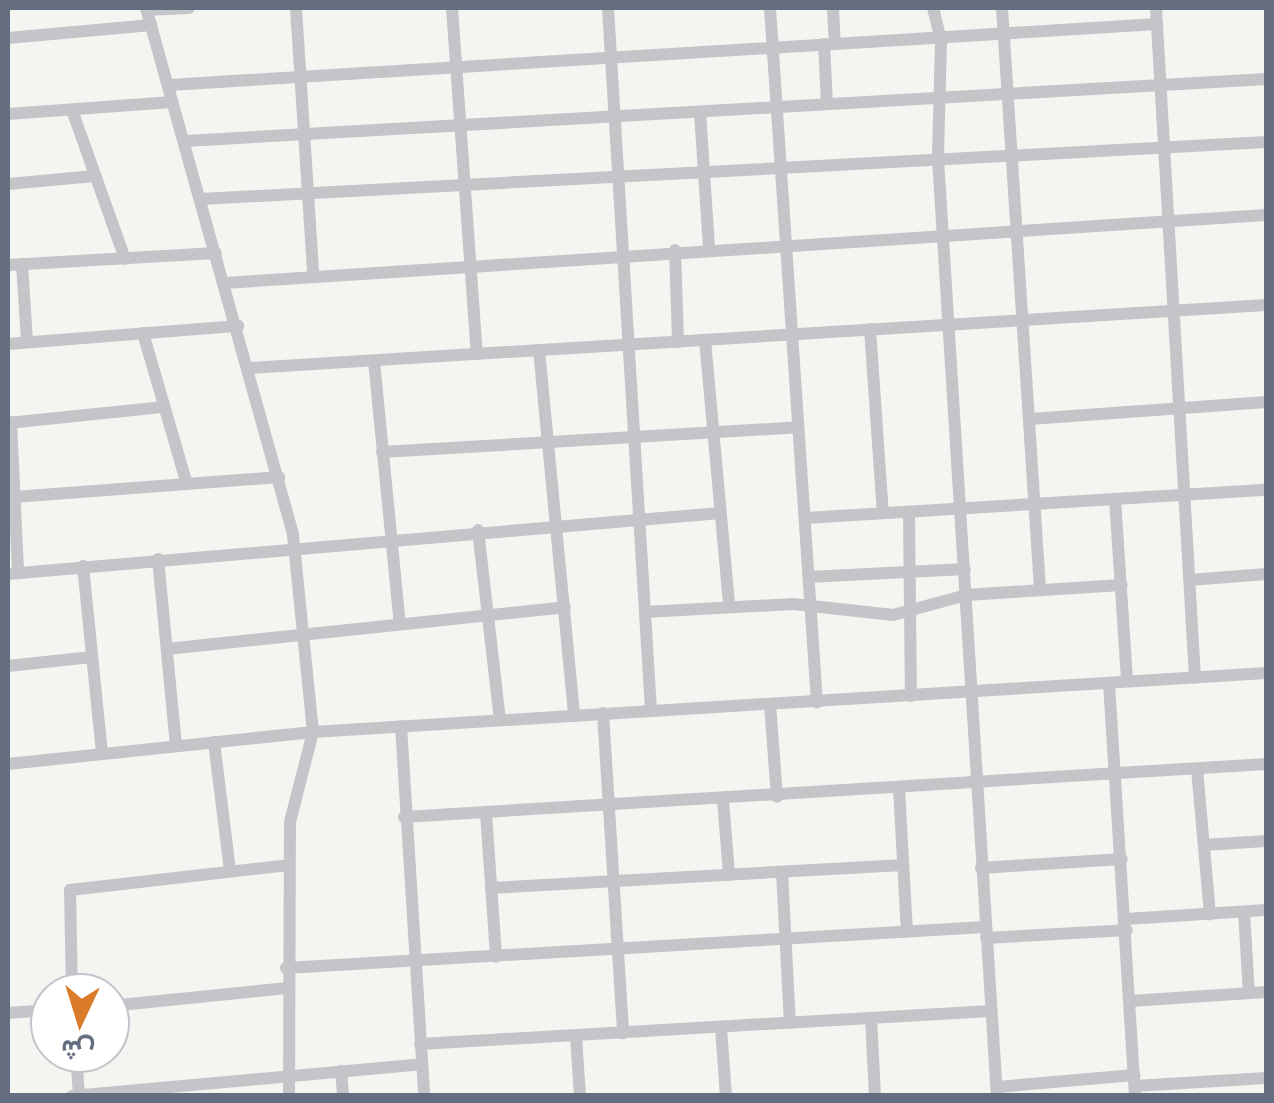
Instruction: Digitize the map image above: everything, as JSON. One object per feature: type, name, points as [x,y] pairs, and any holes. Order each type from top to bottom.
[{"type":"street","points":[[189,8],[147,9],[279,477],[295,544],[305,635],[312,732],[293,798],[286,968],[288,1096]]},
{"type":"street","points":[[296,8],[312,273]]},
{"type":"street","points":[[452,8],[477,354]]},
{"type":"street","points":[[608,8],[622,178],[650,711]]},
{"type":"street","points":[[770,8],[788,335],[805,518],[816,702]]},
{"type":"street","points":[[827,104],[833,8]]},
{"type":"street","points":[[933,8],[941,35],[935,99],[938,159],[997,1091],[1134,1085],[1216,1089],[1266,1078]]},
{"type":"street","points":[[1002,8],[1040,590]]},
{"type":"street","points":[[1156,8],[1195,678]]},
{"type":"street","points":[[168,85],[455,64],[1157,24]]},
{"type":"street","points":[[8,38],[151,25]]},
{"type":"street","points":[[184,141],[1266,80]]},
{"type":"street","points":[[8,114],[174,102]]},
{"type":"street","points":[[72,110],[125,259]]},
{"type":"street","points":[[700,112],[709,248]]},
{"type":"street","points":[[201,199],[1266,142]]},
{"type":"street","points":[[8,184],[95,176]]},
{"type":"street","points":[[225,282],[626,252],[1266,215]]},
{"type":"street","points":[[675,250],[678,342]]},
{"type":"street","points":[[27,342],[15,264],[216,253]]},
{"type":"street","points":[[249,368],[1266,305]]},
{"type":"street","points":[[8,344],[238,326]]},
{"type":"street","points":[[870,329],[883,513]]},
{"type":"street","points":[[144,333],[187,484]]},
{"type":"street","points":[[705,340],[729,605]]},
{"type":"street","points":[[539,350],[574,715]]},
{"type":"street","points":[[374,361],[400,624]]},
{"type":"street","points":[[1030,419],[1266,402]]},
{"type":"street","points":[[164,407],[9,422],[14,497],[13,573],[295,544],[720,513]]},
{"type":"street","points":[[382,452],[797,427]]},
{"type":"street","points":[[14,497],[279,477]]},
{"type":"street","points":[[805,518],[1266,490]]},
{"type":"street","points":[[1115,499],[1127,681]]},
{"type":"street","points":[[908,512],[911,696]]},
{"type":"street","points":[[478,530],[500,720]]},
{"type":"street","points":[[158,558],[176,745]]},
{"type":"street","points":[[83,566],[102,754]]},
{"type":"street","points":[[809,578],[965,569]]},
{"type":"street","points":[[1190,580],[1266,574]]},
{"type":"street","points":[[645,612],[810,604],[876,616],[910,612],[966,594],[1122,585]]},
{"type":"street","points":[[167,649],[565,607]]},
{"type":"street","points":[[8,666],[92,657]]},
{"type":"street","points":[[8,764],[312,732],[1266,673]]},
{"type":"street","points":[[1109,682],[1134,1085]]},
{"type":"street","points":[[770,704],[777,797]]},
{"type":"street","points":[[603,714],[623,1033]]},
{"type":"street","points":[[402,726],[404,818],[424,1096]]},
{"type":"street","points":[[214,742],[230,870]]},
{"type":"street","points":[[404,818],[1266,764]]},
{"type":"street","points":[[1198,769],[1210,914]]},
{"type":"street","points":[[899,789],[907,932]]},
{"type":"street","points":[[723,800],[730,875]]},
{"type":"street","points":[[486,813],[496,957]]},
{"type":"street","points":[[1204,845],[1266,841]]},
{"type":"street","points":[[982,868],[1122,859]]},
{"type":"street","points":[[72,973],[70,890],[289,864]]},
{"type":"street","points":[[492,888],[903,865]]},
{"type":"street","points":[[782,872],[790,1023]]},
{"type":"street","points":[[286,968],[907,932],[1127,925],[1266,910]]},
{"type":"street","points":[[1244,912],[1249,993]]},
{"type":"street","points":[[130,1004],[286,988]]},
{"type":"street","points":[[1130,1001],[1266,992]]},
{"type":"street","points":[[420,1044],[991,1011]]},
{"type":"street","points":[[871,1018],[876,1096]]},
{"type":"street","points":[[721,1026],[726,1096]]},
{"type":"street","points":[[576,1036],[580,1096]]},
{"type":"street","points":[[76,1095],[422,1064]]},
{"type":"street","points":[[340,1071],[343,1096]]}]
